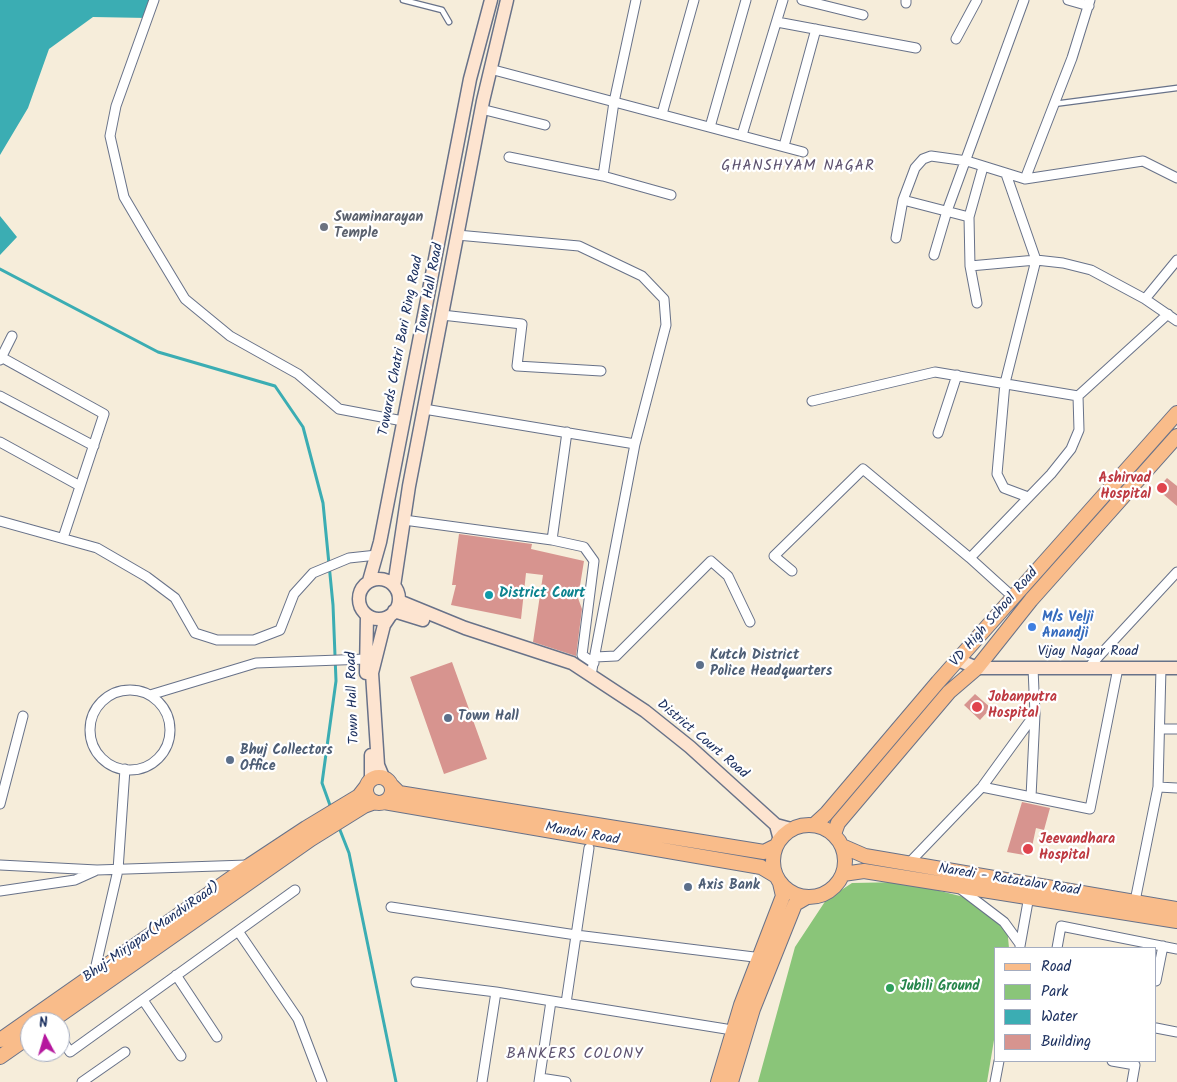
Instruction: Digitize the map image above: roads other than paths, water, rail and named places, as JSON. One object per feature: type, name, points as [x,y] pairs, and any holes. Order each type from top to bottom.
[{"type":"main road","name":"VD High School Road","points":[[814,825],[826,814],[970,646],[1177,413]]},
{"type":"main road","name":"VD High School Road","points":[[834,834],[838,823],[950,692],[977,668],[1031,600],[1177,436]]},
{"type":"main road","points":[[308,833],[374,792]]},
{"type":"main road","name":"Mandvi Road","points":[[374,792],[399,793],[764,852],[778,843]]},
{"type":"main road","name":"Mandvi Road","points":[[374,792],[761,867],[778,880]]},
{"type":"main road","points":[[718,1082],[741,1005],[766,959],[795,904],[807,897],[828,891],[843,874],[846,860],[842,846],[834,834],[814,825],[791,829],[778,843],[773,862],[783,896],[766,959],[753,1009],[731,1082]]},
{"type":"main road","name":"Bhuj-Mirjapar(MandviRoad)","points":[[0,1040],[250,865],[308,833]]},
{"type":"main road","name":"Bhuj-Mirjapar(MandviRoad)","points":[[64,1012],[308,833]]},
{"type":"main road","name":"Naredi - Ratatalav Road","points":[[842,846],[865,856],[1177,909]]},
{"type":"main road","name":"Naredi - Ratatalav Road","points":[[843,874],[864,871],[1177,921]]},
{"type":"main road","points":[[778,880],[792,892],[807,897]]},
{"type":"main road","points":[[0,1057],[20,1043]]},
{"type":"street","points":[[154,0],[116,106],[110,136],[124,197],[147,236],[185,299],[230,336],[298,374],[339,409],[403,421]]},
{"type":"street","name":"Towards Chatri Bari Ring Road","points":[[369,581],[403,421],[466,96],[491,0]]},
{"type":"street","name":"Town Hall Road","points":[[394,586],[424,409],[481,109],[506,0]]},
{"type":"street","points":[[603,176],[614,102],[636,0]]},
{"type":"street","points":[[662,114],[694,0]]},
{"type":"street","points":[[710,126],[746,0]]},
{"type":"street","points":[[742,135],[783,0]]},
{"type":"street","points":[[802,0],[863,15]]},
{"type":"street","points":[[956,38],[977,0]]},
{"type":"street","points":[[934,255],[947,211],[967,161],[1024,0]]},
{"type":"street","points":[[1025,179],[1072,58],[1089,3],[1068,0]]},
{"type":"street","points":[[776,22],[916,48]]},
{"type":"street","points":[[784,146],[816,29]]},
{"type":"street","points":[[490,69],[802,152]]},
{"type":"street","points":[[481,109],[545,125]]},
{"type":"street","points":[[896,238],[903,200],[915,168],[923,158],[931,156],[967,161],[1025,179],[1143,162],[1177,178]]},
{"type":"street","points":[[508,157],[603,176],[671,195]]},
{"type":"street","points":[[977,303],[970,266],[969,217],[983,167]]},
{"type":"street","points":[[1006,174],[1036,260],[1005,384],[997,474],[1004,488],[1028,498]]},
{"type":"street","points":[[903,200],[969,217]]},
{"type":"street","points":[[457,235],[579,246],[642,276],[664,299],[666,325],[635,444],[593,665]]},
{"type":"street","points":[[812,401],[935,372],[1078,396],[1174,316],[1092,270],[1064,263],[1036,260],[970,266]]},
{"type":"street","points":[[1145,299],[1177,260]]},
{"type":"street","points":[[442,315],[522,324],[517,366],[602,371]]},
{"type":"street","points":[[12,336],[1,359],[104,414],[63,538]]},
{"type":"street","points":[[938,434],[957,375]]},
{"type":"street","points":[[0,396],[94,446]]},
{"type":"street","points":[[970,558],[1028,498],[1071,449],[1079,430],[1078,396]]},
{"type":"street","points":[[424,409],[635,444]]},
{"type":"street","points":[[552,540],[567,432]]},
{"type":"street","points":[[0,442],[80,486]]},
{"type":"street","points":[[792,570],[774,556],[863,469],[970,558],[1013,597]]},
{"type":"street","points":[[404,520],[552,540],[584,547],[594,561],[582,655],[593,665]]},
{"type":"street","points":[[0,521],[98,548],[148,577],[175,598],[195,633],[217,640],[254,640],[280,630],[294,594],[313,573],[349,558],[376,555]]},
{"type":"street","points":[[593,665],[616,656],[711,561],[728,576],[750,622]]},
{"type":"street","points":[[1088,668],[1177,572]]},
{"type":"street","points":[[380,579],[394,586],[394,609],[379,619],[367,616],[358,601],[361,589],[369,581],[380,579]]},
{"type":"street","name":"Town Hall Road","points":[[374,792],[378,764],[372,672],[384,625],[394,609]]},
{"type":"street","name":"District Court Road","points":[[394,609],[465,628],[572,664],[593,665],[605,684]]},
{"type":"street","name":"District Court Road","points":[[394,609],[605,684],[644,711],[690,747],[776,825]]},
{"type":"street","name":"Town Hall Road","points":[[367,616],[367,659],[374,792]]},
{"type":"street","points":[[970,646],[1000,666]]},
{"type":"street","points":[[150,695],[256,663],[367,659]]},
{"type":"street","name":"Vijay Nagar Road","points":[[958,660],[977,668],[1000,666],[1032,668],[1177,668]]},
{"type":"street","points":[[1030,797],[1035,714],[1032,668]]},
{"type":"street","points":[[982,787],[1090,809],[1118,668]]},
{"type":"street","points":[[1135,901],[1158,788],[1161,668]]},
{"type":"street","points":[[134,690],[150,695],[162,705],[169,720],[168,744],[158,759],[142,768],[124,769],[108,763],[96,750],[90,734],[92,719],[99,705],[119,692],[134,690]]},
{"type":"street","points":[[908,864],[982,787],[1035,714]]},
{"type":"street","points":[[0,804],[23,716]]},
{"type":"street","points":[[1160,729],[1177,730]]},
{"type":"street","points":[[94,974],[118,870],[124,769]]},
{"type":"street","points":[[1158,788],[1177,788]]},
{"type":"street","points":[[778,843],[776,825],[791,829]]},
{"type":"street","points":[[566,1003],[589,848]]},
{"type":"street","points":[[0,865],[118,870],[250,865]]},
{"type":"street","points":[[0,891],[75,880],[97,870]]},
{"type":"street","points":[[955,885],[1004,922],[1020,946]]},
{"type":"street","points":[[70,1052],[295,890]]},
{"type":"street","points":[[1020,946],[1029,896]]},
{"type":"street","points":[[391,907],[576,935],[766,959]]},
{"type":"street","points":[[1057,947],[1061,926],[1177,949]]},
{"type":"street","points":[[238,931],[298,1019],[322,1082]]},
{"type":"street","points":[[1157,976],[1163,946]]},
{"type":"street","points":[[176,975],[217,1037]]},
{"type":"street","points":[[416,982],[496,992],[726,1029]]},
{"type":"street","points":[[482,1082],[496,992]]},
{"type":"street","points":[[143,1000],[181,1056]]},
{"type":"street","points":[[550,1001],[539,1080],[566,1082]]},
{"type":"street","points":[[1157,1028],[1177,1032]]},
{"type":"street","points":[[82,1082],[125,1052]]},
{"type":"street","points":[[995,1082],[999,1062]]},
{"type":"street","points":[[1118,1062],[1135,1065],[1132,1082]]},
{"type":"lane","points":[[403,0],[442,10],[449,22]]},
{"type":"lane","points":[[1054,104],[1176,88]]},
{"type":"water","points":[[0,0],[153,0],[148,18],[93,17],[49,49],[28,108],[0,155]]},
{"type":"water","points":[[0,216],[17,237],[0,255]]},
{"type":"waterway","points":[[0,269],[158,352],[275,386],[303,427],[323,503],[333,605],[336,681],[322,783],[331,808]]},
{"type":"waterway","points":[[338,825],[349,853],[396,1082]]},
{"type":"place","name":"Swaminarayan Temple","points":[[324,227]]},
{"type":"place","name":"Ashirvad Hospital","points":[[1162,488]]},
{"type":"place","name":"District Court","points":[[489,595]]},
{"type":"place","name":"M/s Velji Anandji","points":[[1032,627]]},
{"type":"place","name":"Kutch District Police Headquarters","points":[[700,665]]},
{"type":"place","name":"Jobanputra Hospital","points":[[977,707]]},
{"type":"place","name":"Town Hall","points":[[448,718]]},
{"type":"place","name":"Bhuj Collectors Office","points":[[230,760]]},
{"type":"place","name":"Jeevandhara Hospital","points":[[1028,849]]},
{"type":"place","name":"Axis Bank","points":[[688,887]]},
{"type":"place","name":"Jubili Ground","points":[[890,988]]},
{"type":"district","name":"GHANSHYAM NAGAR","points":[[798,167]]},
{"type":"district","name":"BANKERS COLONY","points":[[575,1055]]}]
